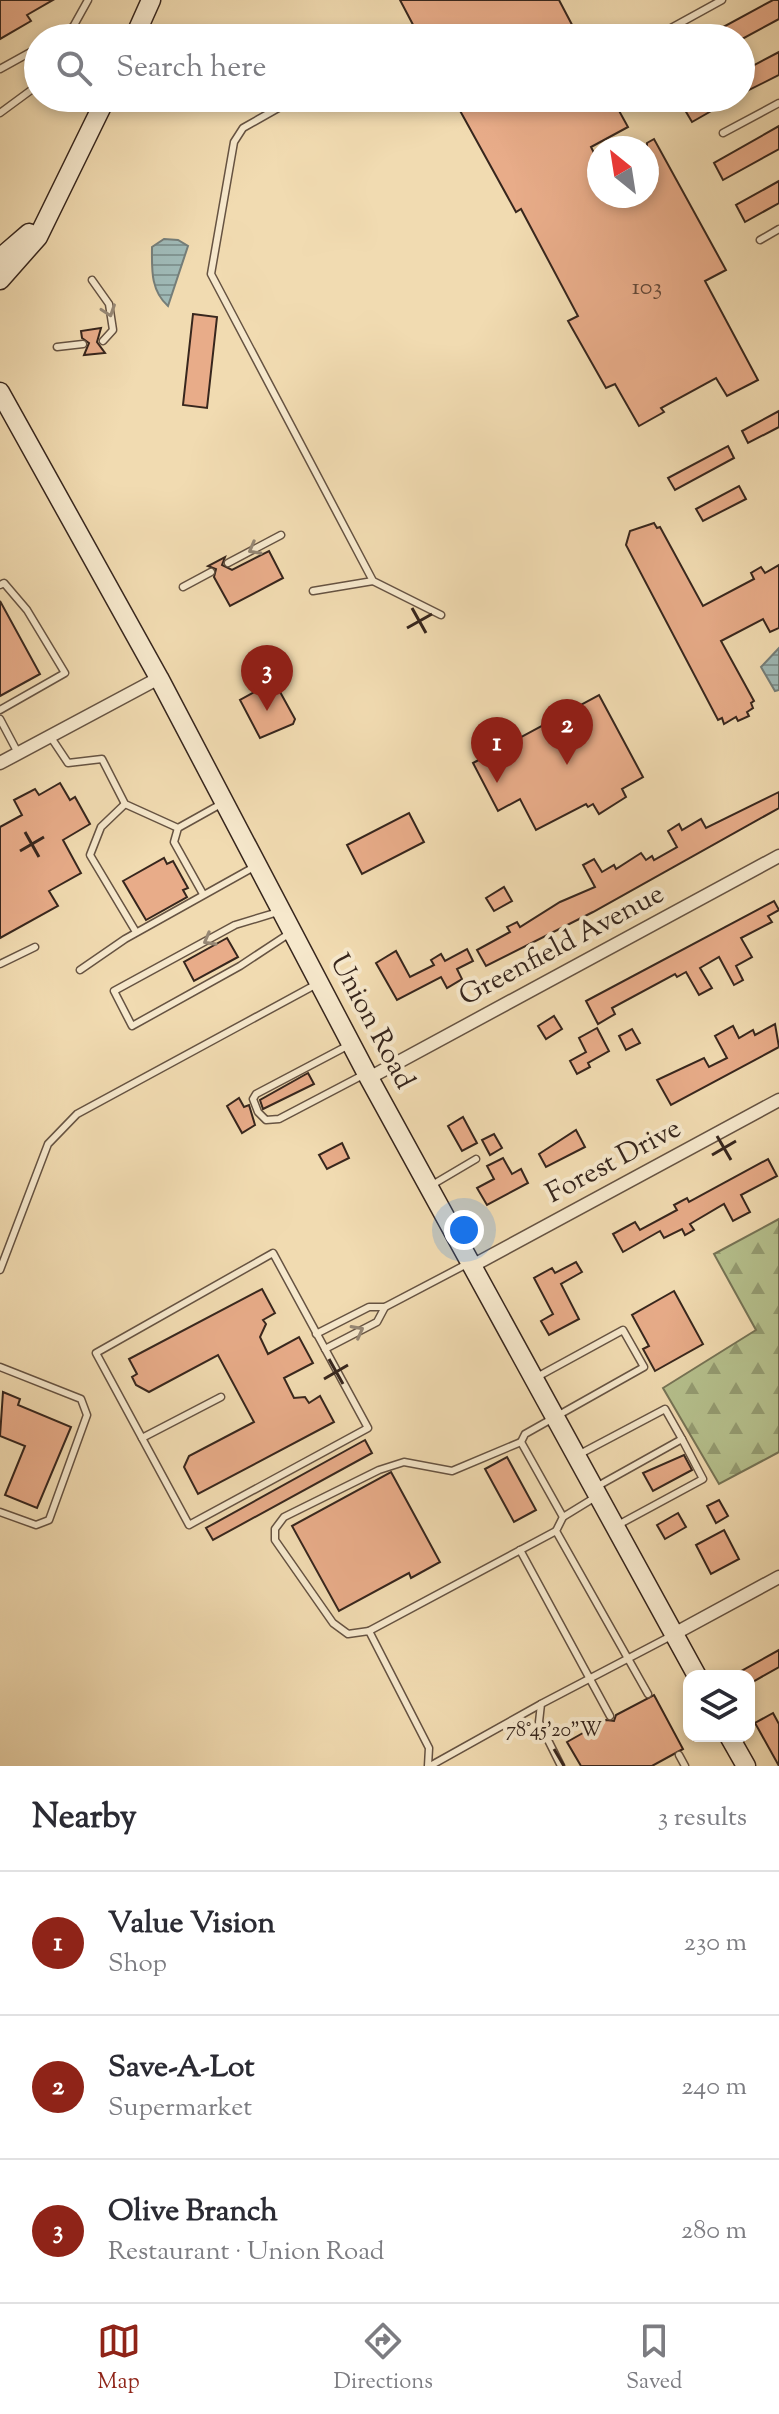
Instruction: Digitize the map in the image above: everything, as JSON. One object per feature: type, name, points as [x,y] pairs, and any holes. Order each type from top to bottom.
[{"type":"main road","points":[[140,24],[151,0]]},
{"type":"main road","points":[[0,280],[38,237],[99,112]]},
{"type":"main road","points":[[0,258],[49,215]]},
{"type":"main road","name":"Union Road","points":[[0,392],[159,678],[367,1075],[694,1670]]},
{"type":"main road","points":[[732,1742],[746,1766]]},
{"type":"street","points":[[0,763],[159,678]]},
{"type":"street","name":"Greenfield Avenue","points":[[367,1075],[779,856]]},
{"type":"street","name":"Forest Drive","points":[[471,1264],[779,1100]]},
{"type":"street","points":[[674,1634],[779,1577]]},
{"type":"lane","points":[[75,24],[88,0]]},
{"type":"lane","points":[[678,24],[722,0]]},
{"type":"lane","points":[[0,69],[24,56]]},
{"type":"lane","points":[[0,113],[24,95]]},
{"type":"lane","points":[[723,133],[779,103]]},
{"type":"lane","points":[[271,112],[243,128],[234,142],[211,274],[373,581],[441,615]]},
{"type":"lane","points":[[760,240],[779,229]]},
{"type":"lane","points":[[92,280],[112,316],[113,330],[103,341]]},
{"type":"lane","points":[[57,347],[83,344]]},
{"type":"lane","points":[[228,563],[281,535]]},
{"type":"lane","points":[[183,587],[211,572]]},
{"type":"lane","points":[[313,591],[373,581]]},
{"type":"lane","points":[[0,585],[4,583],[27,610],[65,673],[0,710]]},
{"type":"lane","points":[[0,719],[18,753]]},
{"type":"lane","points":[[50,736],[68,763],[79,764],[95,757],[102,759],[125,804],[178,828]]},
{"type":"lane","points":[[203,894],[174,842],[178,828],[224,803]]},
{"type":"lane","points":[[125,804],[101,827],[90,855],[136,932]]},
{"type":"lane","points":[[80,970],[136,932],[257,865]]},
{"type":"lane","points":[[281,911],[235,925],[114,991],[132,1026],[240,966],[292,932]]},
{"type":"lane","points":[[0,964],[35,947]]},
{"type":"lane","points":[[0,1270],[48,1144],[77,1114],[319,983]]},
{"type":"lane","points":[[351,1045],[256,1094],[253,1099],[258,1112],[266,1120],[279,1119],[367,1075]]},
{"type":"lane","points":[[428,1187],[476,1159]]},
{"type":"lane","points":[[273,1253],[325,1349],[368,1428],[189,1525],[96,1353],[273,1253]]},
{"type":"lane","points":[[316,1334],[369,1307],[385,1307],[471,1264]]},
{"type":"lane","points":[[325,1349],[377,1322],[385,1307]]},
{"type":"lane","points":[[534,1379],[623,1330],[644,1367],[525,1434],[521,1442],[452,1471],[423,1463],[404,1462],[379,1470],[284,1517],[275,1529],[275,1540],[333,1623],[348,1634],[369,1631],[556,1531],[563,1517],[596,1492],[682,1439]]},
{"type":"lane","points":[[0,1367],[81,1399],[87,1415],[49,1520],[36,1525],[0,1512]]},
{"type":"lane","points":[[142,1438],[221,1397]]},
{"type":"lane","points":[[576,1456],[665,1409],[682,1439],[703,1479],[615,1527]]},
{"type":"lane","points":[[521,1442],[563,1517]]},
{"type":"lane","points":[[556,1531],[648,1694]]},
{"type":"lane","points":[[520,1550],[610,1716]]},
{"type":"lane","points":[[369,1631],[429,1748],[429,1766],[627,1656],[674,1634]]},
{"type":"lane","points":[[541,1704],[539,1722],[561,1766]]},
{"type":"lane","points":[[679,1755],[685,1766]]},
{"type":"green space","points":[[779,1219],[779,1452],[719,1484],[663,1388],[756,1330],[714,1254]]},
{"type":"water","points":[[164,239],[178,240],[188,246],[168,306],[158,293],[152,271],[152,247]]},
{"type":"water","points":[[779,648],[779,690],[775,691],[761,667]]},
{"type":"building","points":[[0,0],[53,0],[27,15],[31,21],[0,39]]},
{"type":"building","points":[[400,0],[559,0],[572,24],[413,24]]},
{"type":"building","points":[[773,0],[779,0],[779,19],[755,32],[755,24],[729,24]]},
{"type":"building","points":[[779,52],[779,75],[755,87],[755,65]]},
{"type":"building","points":[[461,112],[620,112],[628,127],[611,136],[587,136],[587,208],[659,208],[659,148],[726,270],[705,281],[758,380],[727,396],[716,378],[661,408],[664,412],[639,426],[615,384],[606,388],[568,321],[578,316],[521,209],[516,212]]},
{"type":"building","points":[[686,112],[710,112],[692,122]]},
{"type":"building","points":[[779,126],[779,149],[723,180],[714,163]]},
{"type":"building","points":[[779,181],[779,203],[745,222],[736,205]]},
{"type":"building","points":[[193,314],[217,317],[207,408],[183,405]]},
{"type":"building","points":[[101,328],[97,342],[105,353],[84,355],[89,343],[82,338],[81,331]]},
{"type":"building","points":[[779,411],[779,427],[748,443],[742,431]]},
{"type":"building","points":[[728,446],[734,458],[675,490],[668,478]]},
{"type":"building","points":[[739,486],[746,499],[703,521],[696,509]]},
{"type":"building","points":[[654,523],[657,528],[660,527],[703,606],[754,579],[751,573],[761,567],[765,573],[779,565],[779,628],[770,632],[763,619],[721,641],[754,701],[751,703],[753,708],[747,712],[749,716],[738,721],[736,717],[724,724],[722,718],[718,720],[626,545],[630,531]]},
{"type":"building","points":[[269,551],[283,578],[230,606],[214,577],[216,569],[208,566],[225,557],[222,565],[232,570]]},
{"type":"building","points":[[0,601],[40,674],[0,696]]},
{"type":"building","points":[[274,681],[295,719],[293,724],[260,738],[240,700]]},
{"type":"building","points":[[599,695],[643,777],[622,789],[626,797],[599,814],[593,804],[588,807],[586,804],[536,830],[520,799],[498,811],[473,763]]},
{"type":"building","points":[[60,783],[70,800],[75,797],[90,824],[63,840],[81,873],[49,891],[58,906],[0,938],[0,827],[22,815],[14,800],[35,789],[39,795]]},
{"type":"building","points":[[779,792],[779,808],[593,912],[486,966],[477,950],[510,932],[507,927],[517,922],[520,927],[560,902],[595,887],[583,865],[594,859],[602,872],[614,865],[616,869],[641,853],[646,860],[652,856],[654,860],[677,847],[668,831],[679,824],[682,830],[701,819],[706,828]]},
{"type":"building","points":[[409,813],[424,842],[362,874],[347,845]]},
{"type":"building","points":[[164,858],[167,864],[173,861],[188,888],[183,890],[187,897],[146,920],[123,881]]},
{"type":"building","points":[[504,887],[512,901],[494,911],[486,898]]},
{"type":"building","points":[[774,901],[779,910],[768,916],[772,922],[741,938],[752,957],[736,966],[743,980],[734,985],[719,957],[700,968],[712,988],[699,995],[686,972],[677,977],[675,974],[612,1008],[615,1014],[598,1024],[586,1001]]},
{"type":"building","points":[[227,938],[238,957],[194,981],[184,962]]},
{"type":"building","points":[[467,949],[473,961],[457,969],[462,979],[447,988],[441,977],[397,1000],[376,963],[396,951],[410,977],[434,965],[431,960],[441,954],[445,961]]},
{"type":"building","points":[[554,1016],[562,1029],[546,1039],[538,1026]]},
{"type":"building","points":[[775,1024],[779,1047],[671,1105],[657,1080],[704,1058],[709,1067],[727,1058],[715,1036],[733,1026],[739,1038],[753,1030],[755,1035]]},
{"type":"building","points":[[597,1028],[609,1051],[588,1063],[590,1067],[577,1074],[570,1061],[586,1052],[579,1038]]},
{"type":"building","points":[[632,1029],[640,1043],[626,1050],[619,1036]]},
{"type":"building","points":[[308,1073],[314,1084],[263,1109],[260,1100]]},
{"type":"building","points":[[239,1098],[244,1107],[249,1105],[255,1125],[242,1133],[227,1106]]},
{"type":"building","points":[[463,1117],[477,1143],[462,1151],[448,1126]]},
{"type":"building","points":[[576,1130],[585,1147],[546,1167],[539,1154]]},
{"type":"building","points":[[494,1134],[502,1148],[490,1155],[482,1140]]},
{"type":"building","points":[[342,1143],[349,1158],[327,1169],[319,1155]]},
{"type":"building","points":[[503,1158],[512,1174],[521,1169],[528,1183],[487,1205],[477,1188],[494,1179],[487,1166]]},
{"type":"building","points":[[768,1159],[777,1176],[741,1195],[750,1212],[733,1221],[724,1204],[690,1224],[694,1230],[685,1235],[682,1229],[664,1238],[660,1231],[623,1252],[613,1234],[635,1222],[640,1230],[677,1210],[674,1205],[687,1198],[689,1202]]},
{"type":"building","points":[[576,1262],[582,1272],[561,1284],[579,1319],[549,1335],[541,1321],[553,1314],[534,1278],[552,1268],[555,1273]]},
{"type":"building","points":[[262,1289],[275,1313],[263,1320],[266,1324],[260,1337],[268,1354],[299,1337],[313,1363],[284,1378],[294,1398],[305,1397],[309,1403],[320,1396],[334,1422],[198,1494],[184,1467],[189,1456],[254,1422],[218,1355],[149,1392],[136,1385],[132,1377],[137,1374],[129,1359]]},
{"type":"building","points":[[674,1291],[703,1344],[655,1371],[643,1349],[649,1346],[632,1315]]},
{"type":"building","points":[[3,1392],[20,1399],[18,1405],[71,1427],[37,1508],[5,1495],[25,1446],[0,1436]]},
{"type":"building","points":[[365,1440],[372,1453],[213,1540],[206,1528]]},
{"type":"building","points":[[684,1455],[692,1470],[653,1491],[643,1473]]},
{"type":"building","points":[[507,1457],[536,1510],[514,1522],[485,1469]]},
{"type":"building","points":[[391,1472],[440,1562],[411,1578],[409,1573],[339,1611],[292,1526]]},
{"type":"building","points":[[719,1500],[728,1516],[716,1523],[707,1506]]},
{"type":"building","points":[[678,1513],[686,1527],[665,1539],[657,1525]]},
{"type":"building","points":[[724,1530],[739,1559],[711,1574],[696,1545]]},
{"type":"building","points":[[779,1650],[779,1667],[755,1681],[755,1670],[743,1670]]},
{"type":"building","points":[[654,1695],[683,1749],[652,1766],[581,1766],[567,1742],[606,1720],[614,1721],[616,1715]]},
{"type":"building","points":[[773,1713],[779,1724],[779,1766],[755,1723]]},
{"type":"place","name":"Olive Branch","points":[[267,711]]},
{"type":"place","name":"Save-A-Lot","points":[[567,765]]},
{"type":"place","name":"Value Vision","points":[[497,783]]}]
